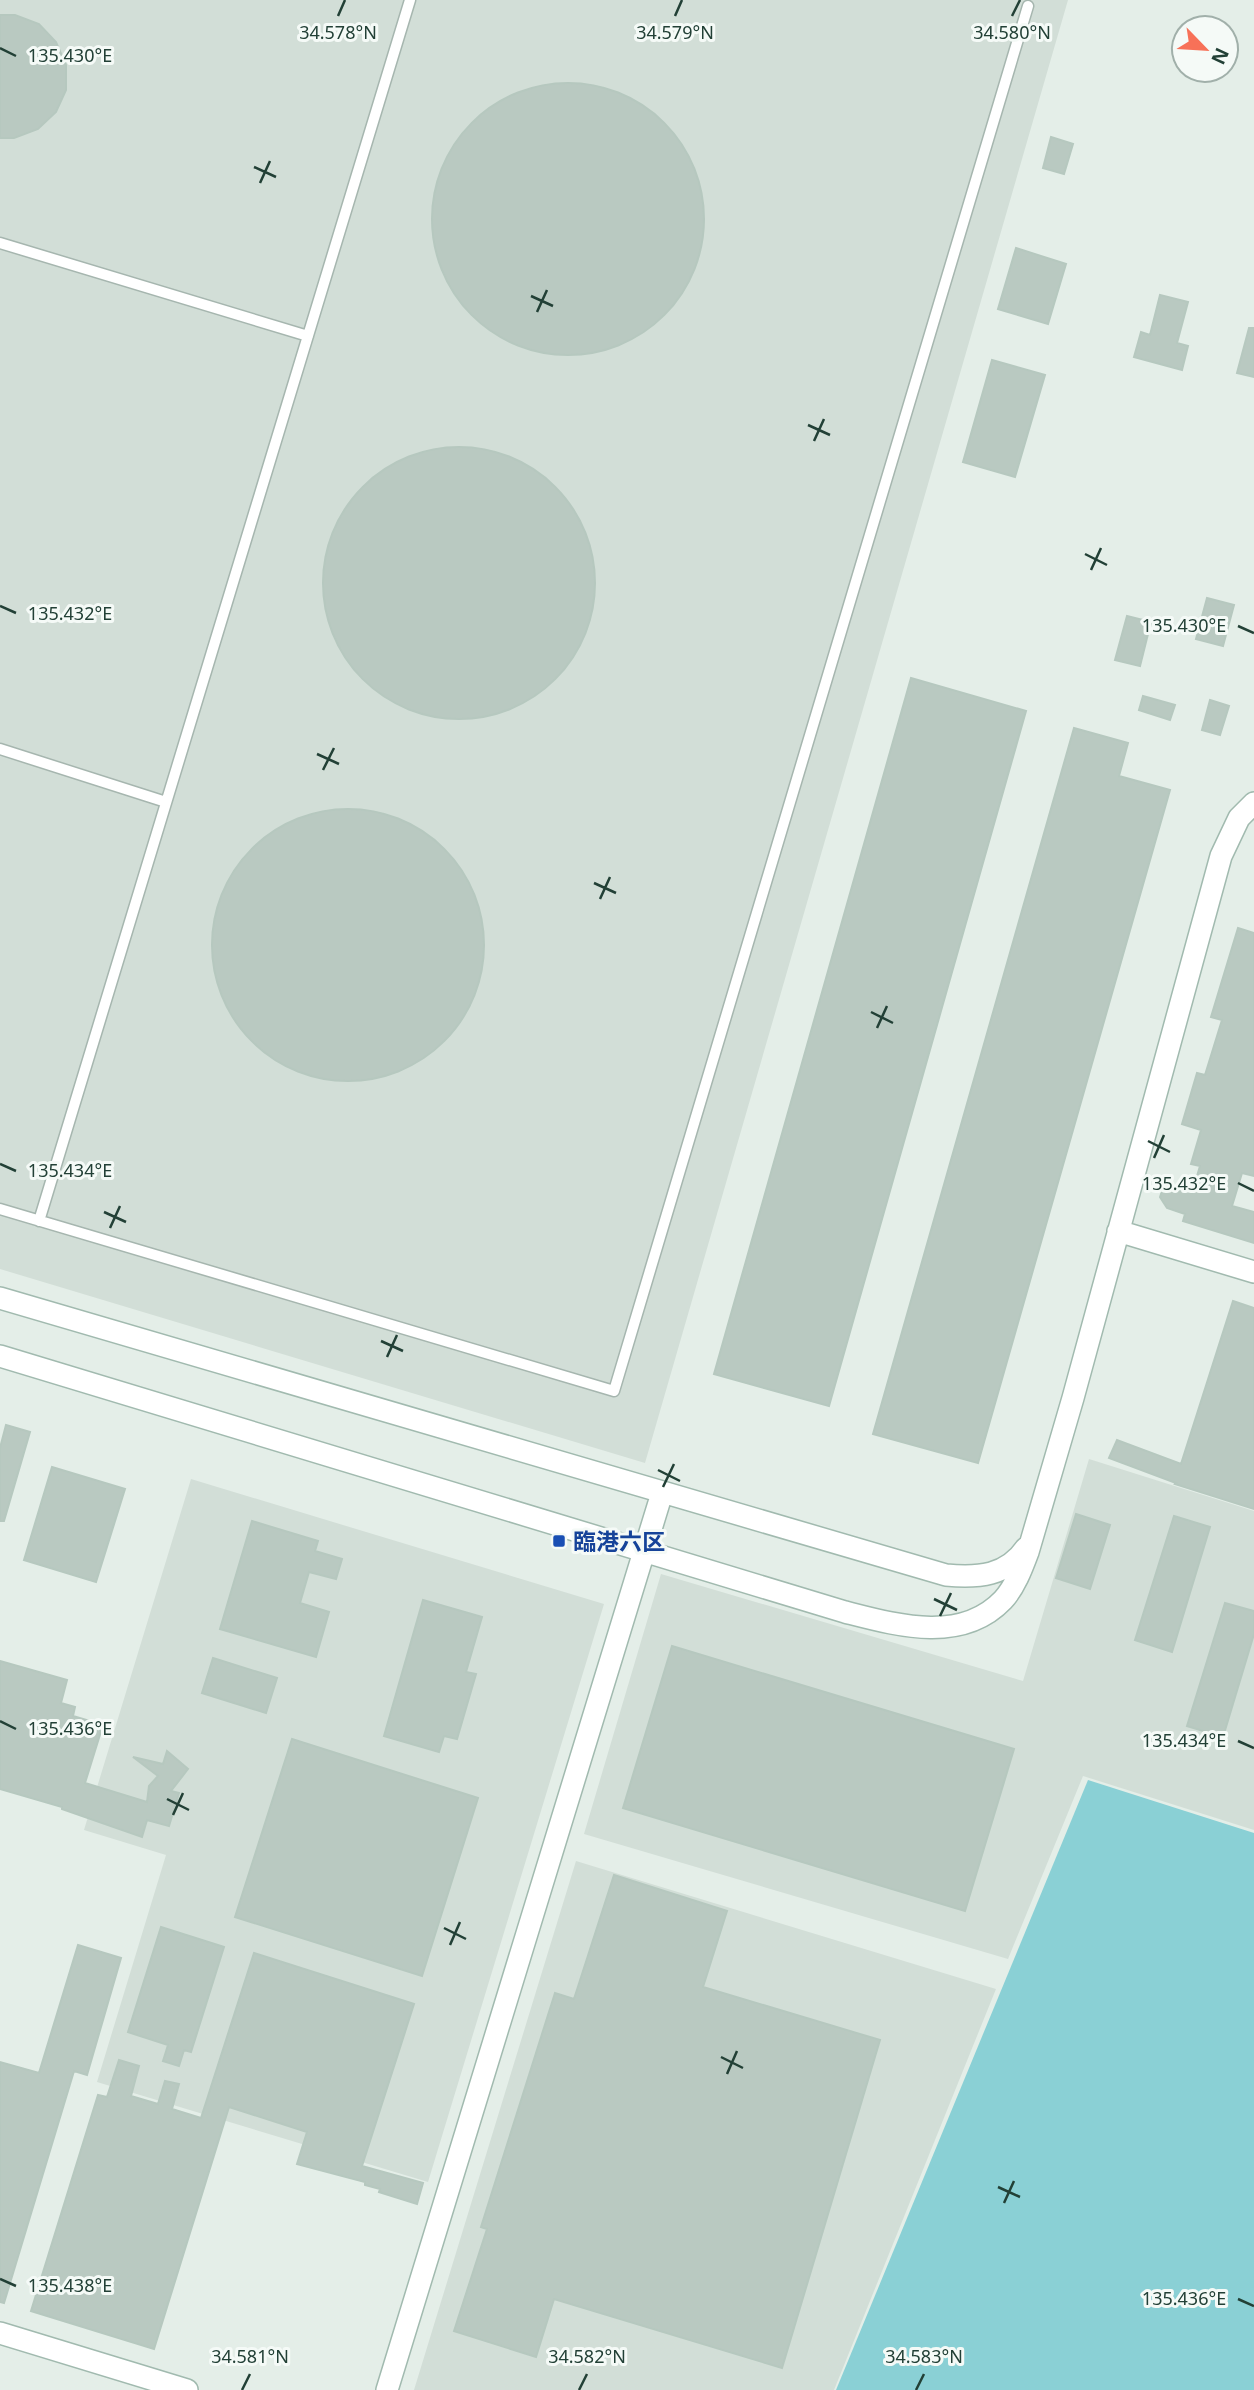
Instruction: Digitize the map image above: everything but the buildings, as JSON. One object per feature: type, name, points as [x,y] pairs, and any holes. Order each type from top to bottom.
[{"type":"street","points":[[0,1356],[884,1622],[921,1628],[954,1627],[982,1617],[1004,1599],[1018,1577],[1032,1541],[1221,856],[1239,818],[1254,803]]},
{"type":"street","points":[[1118,1231],[1254,1272]]},
{"type":"street","points":[[0,1298],[946,1575],[989,1575],[1008,1567],[1032,1541]]},
{"type":"street","points":[[387,2390],[662,1493]]},
{"type":"street","points":[[0,2333],[187,2390]]},
{"type":"lane","points":[[39,1221],[410,0]]},
{"type":"lane","points":[[0,1209],[614,1391],[1028,6]]},
{"type":"lane","points":[[0,243],[308,336]]},
{"type":"lane","points":[[0,749],[166,802]]},
{"type":"shaded area","points":[[0,0],[1068,0],[645,1463],[0,1269]]},
{"type":"shaded area","points":[[1089,1459],[1254,1511],[1254,1830],[1083,1776],[1008,1959],[584,1834],[661,1574],[1023,1681]]},
{"type":"shaded area","points":[[191,1479],[604,1604],[428,2182],[97,2082],[166,1855],[84,1830]]},
{"type":"shaded area","points":[[576,1861],[996,1989],[834,2390],[414,2390]]},
{"type":"water","points":[[1088,1780],[1254,1833],[1254,2390],[836,2390]]},
{"type":"place","name":"臨港六区","points":[[559,1541]]}]
